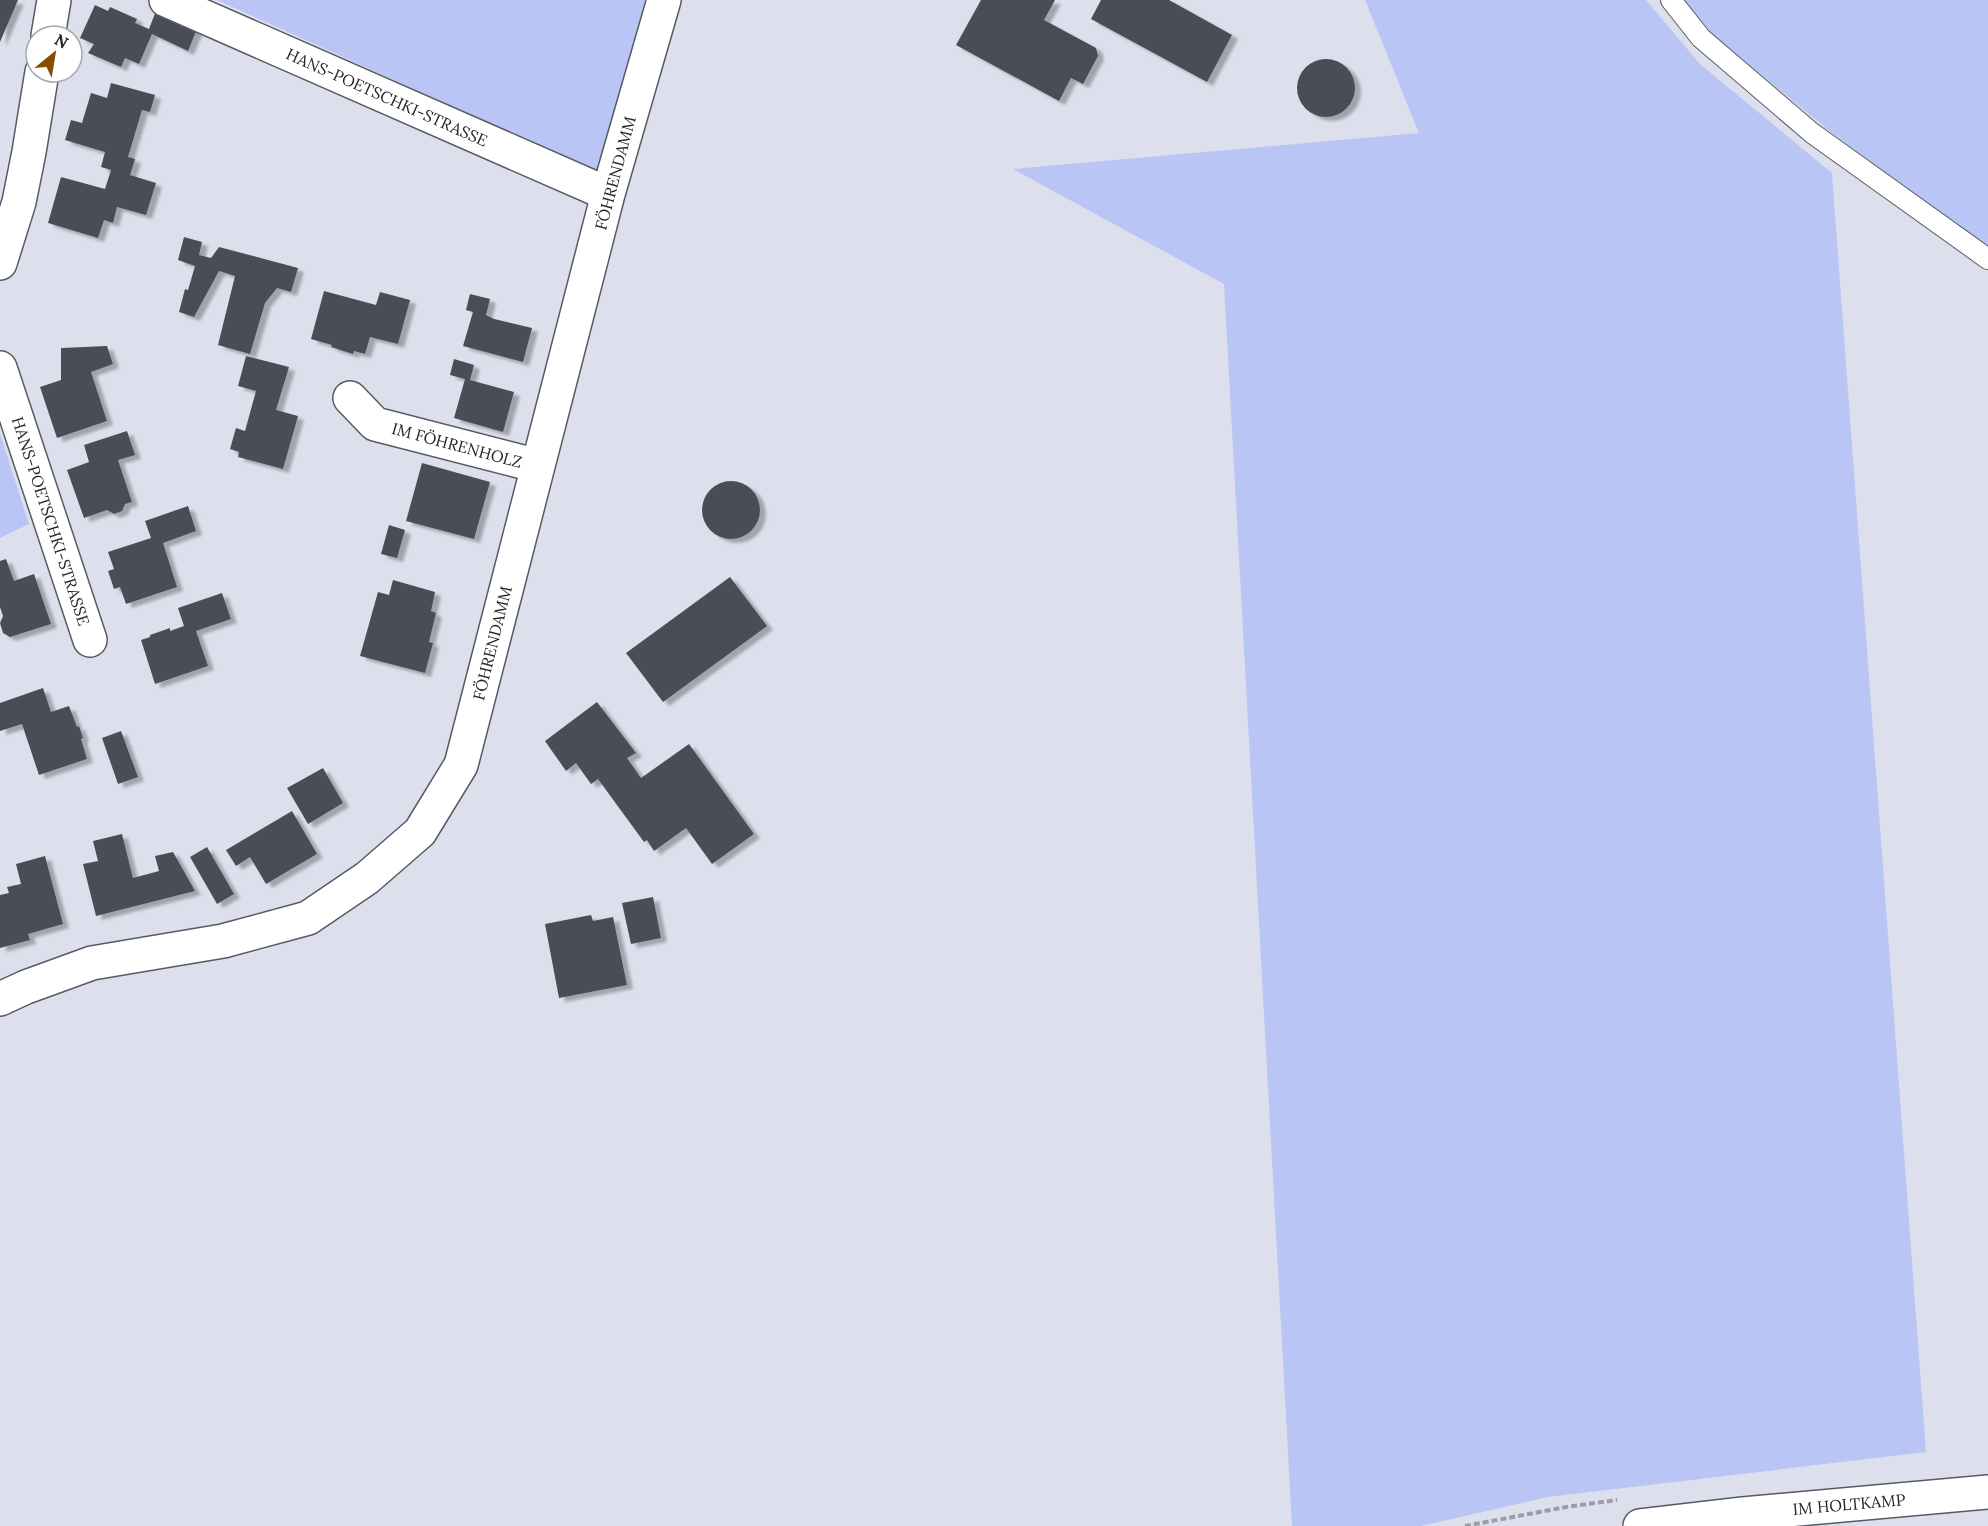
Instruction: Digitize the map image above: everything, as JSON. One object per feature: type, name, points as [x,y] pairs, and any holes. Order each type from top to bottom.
[{"type":"street","points":[[50,24],[54,0]]},
{"type":"street","name":"HANS-POETSCHKI-STRASSE","points":[[166,0],[608,194]]},
{"type":"street","name":"FÖHRENDAMM","points":[[0,999],[92,963],[223,941],[308,918],[367,878],[420,832],[461,765],[608,194],[664,0]]},
{"type":"street","points":[[0,263],[19,202],[40,84]]},
{"type":"street","name":"HANS-POETSCHKI-STRASSE","points":[[0,368],[90,640]]},
{"type":"street","name":"IM FÖHRENHOLZ","points":[[350,398],[375,424],[538,466]]},
{"type":"street","name":"IM HOLTKAMP","points":[[1640,1526],[1743,1514],[1988,1492]]},
{"type":"lane","points":[[1671,0],[1701,38],[1812,133],[1988,259]]},
{"type":"shaded area","points":[[217,0],[649,0],[602,174]]},
{"type":"shaded area","points":[[1365,0],[1646,0],[1700,64],[1832,173],[1926,1452],[1548,1497],[1421,1526],[1292,1526],[1224,284],[1013,169],[1419,133]]},
{"type":"shaded area","points":[[1684,0],[1988,0],[1988,247],[1832,133],[1714,36]]},
{"type":"shaded area","points":[[0,434],[29,524],[0,538]]},
{"type":"building","points":[[0,0],[18,0],[0,42]]},
{"type":"building","points":[[981,0],[1055,0],[1044,20],[1096,48],[1098,56],[1083,84],[1071,78],[1059,101],[956,45]]},
{"type":"building","points":[[1101,0],[1169,0],[1232,35],[1207,82],[1091,19]]},
{"type":"building","points":[[95,5],[108,11],[110,7],[137,19],[135,23],[149,29],[156,11],[197,29],[188,51],[152,34],[139,64],[125,58],[121,67],[88,53],[94,44],[84,40],[84,29]]},
{"type":"building","points":[[1320,59],[1332,59],[1347,67],[1355,82],[1355,94],[1347,109],[1332,117],[1320,117],[1305,109],[1297,94],[1297,82],[1305,67]]},
{"type":"building","points":[[111,83],[155,95],[150,112],[142,110],[128,157],[135,159],[130,175],[156,183],[146,215],[117,207],[113,223],[104,220],[98,238],[48,223],[61,177],[105,189],[111,170],[101,167],[105,152],[65,140],[71,120],[82,123],[91,93],[107,98]]},
{"type":"building","points":[[184,237],[202,242],[199,255],[211,258],[219,247],[298,268],[291,292],[277,288],[265,303],[250,354],[218,345],[235,276],[219,271],[194,317],[179,312],[185,289],[188,290],[195,266],[178,260]]},
{"type":"building","points":[[324,291],[376,305],[380,292],[410,300],[398,344],[370,337],[365,354],[354,351],[353,354],[311,339]]},
{"type":"building","points":[[470,294],[490,299],[486,315],[532,328],[523,362],[463,346],[473,312],[466,310]]},
{"type":"building","points":[[107,346],[113,364],[91,372],[107,421],[57,438],[40,387],[61,380],[61,348]]},
{"type":"building","points":[[246,356],[289,367],[276,410],[298,416],[283,469],[238,457],[239,452],[230,449],[236,428],[245,431],[256,391],[238,386]]},
{"type":"building","points":[[454,359],[474,365],[470,380],[514,392],[503,432],[454,418],[465,379],[450,375]]},
{"type":"building","points":[[127,431],[135,455],[118,460],[132,502],[125,504],[122,511],[114,514],[107,510],[84,518],[67,470],[89,462],[84,445]]},
{"type":"building","points":[[422,463],[490,482],[474,539],[406,521]]},
{"type":"building","points":[[731,481],[747,486],[755,494],[760,510],[755,526],[747,534],[731,539],[715,534],[707,526],[702,510],[707,494],[715,486]]},
{"type":"building","points":[[188,506],[196,531],[163,543],[177,587],[126,604],[120,587],[114,589],[108,571],[114,569],[108,552],[151,538],[145,521]]},
{"type":"building","points":[[389,525],[405,530],[397,558],[381,554]]},
{"type":"building","points":[[6,559],[14,581],[34,574],[51,624],[10,637],[3,633],[0,623],[3,616],[0,607],[0,561]]},
{"type":"building","points":[[730,577],[767,626],[663,702],[626,653]]},
{"type":"building","points":[[393,580],[435,592],[431,611],[436,613],[429,642],[433,643],[425,673],[360,656],[378,592],[389,595]]},
{"type":"building","points":[[222,593],[231,619],[196,631],[208,666],[155,684],[141,640],[170,628],[170,631],[184,626],[178,608]]},
{"type":"building","points":[[43,688],[51,712],[69,706],[77,727],[79,726],[87,759],[39,775],[22,724],[0,731],[0,703]]},
{"type":"building","points":[[597,702],[636,753],[627,758],[641,778],[689,744],[754,834],[712,864],[686,828],[654,851],[647,840],[644,842],[598,779],[591,784],[576,763],[566,771],[545,741]]},
{"type":"building","points":[[121,731],[138,777],[118,784],[102,738]]},
{"type":"building","points":[[323,768],[343,803],[308,824],[287,788]]},
{"type":"building","points":[[292,811],[317,854],[266,884],[250,857],[236,866],[226,850]]},
{"type":"building","points":[[122,834],[133,878],[159,871],[155,856],[173,852],[195,891],[96,916],[83,864],[98,861],[93,841]]},
{"type":"building","points":[[207,847],[234,894],[217,904],[190,857]]},
{"type":"building","points":[[45,856],[63,924],[28,934],[30,940],[0,948],[0,895],[9,893],[7,887],[21,884],[16,864]]},
{"type":"building","points":[[653,897],[661,938],[631,944],[622,903]]},
{"type":"building","points":[[591,915],[593,921],[613,917],[627,985],[559,998],[545,924]]}]
